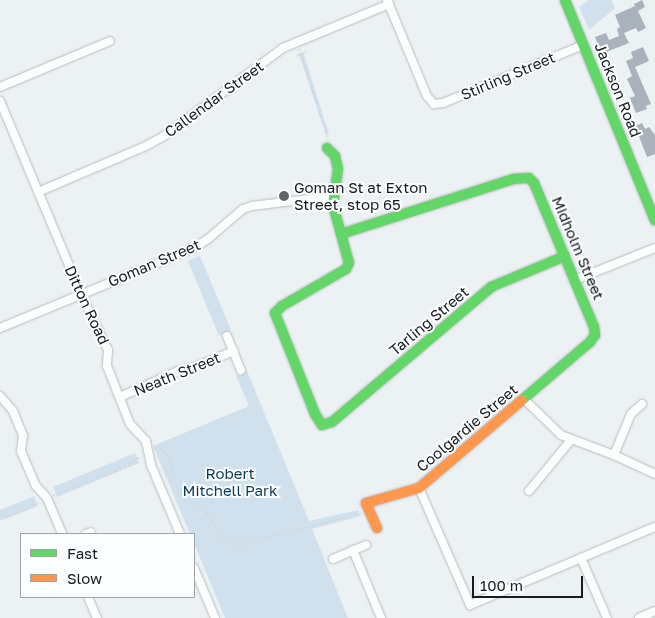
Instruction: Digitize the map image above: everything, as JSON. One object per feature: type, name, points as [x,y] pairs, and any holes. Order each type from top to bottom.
[{"type":"street","name":"Jackson Road","points":[[565,0],[655,220]]},
{"type":"street","name":"Stirling Street","points":[[388,2],[427,96],[434,104],[443,103],[583,45]]},
{"type":"street","name":"Callendar Street","points":[[38,192],[146,146],[164,136],[283,48],[388,2]]},
{"type":"street","points":[[0,87],[110,41]]},
{"type":"street","name":"Ditton Road","points":[[0,101],[81,294],[108,350],[107,366],[130,424],[146,441],[151,465],[180,533]]},
{"type":"street","points":[[327,148],[335,156],[338,169],[333,205],[342,234]]},
{"type":"street","name":"Midholm Street","points":[[342,234],[525,177],[534,183],[594,327],[595,335]]},
{"type":"street","name":"Goman Street","points":[[0,328],[192,250],[208,239],[242,209],[252,206],[334,196]]},
{"type":"street","name":"Tarling Street","points":[[342,234],[350,259],[346,269],[282,306],[275,313],[315,414],[322,426],[332,422],[491,287],[565,256]]},
{"type":"street","points":[[575,280],[655,248]]},
{"type":"street","name":"Coolgardie Street","points":[[369,510],[366,503],[419,488],[524,400],[590,342],[595,335]]},
{"type":"street","name":"Neath Street","points":[[227,336],[241,370]]},
{"type":"street","name":"Neath Street","points":[[120,397],[178,371],[195,367],[234,351]]},
{"type":"street","points":[[0,396],[13,411],[23,436],[21,451],[36,486],[47,498],[62,533]]},
{"type":"street","points":[[524,400],[561,435],[614,455],[655,474]]},
{"type":"street","points":[[614,455],[616,445],[631,414],[642,404]]},
{"type":"street","points":[[529,490],[572,440]]},
{"type":"street","points":[[419,488],[470,605],[655,527]]},
{"type":"street","points":[[369,510],[377,528]]},
{"type":"street","points":[[333,559],[366,545]]},
{"type":"street","points":[[353,550],[381,618]]},
{"type":"street","points":[[581,558],[607,618]]},
{"type":"street","points":[[195,570],[215,618]]},
{"type":"street","points":[[88,598],[97,618]]},
{"type":"street","points":[[639,618],[655,611]]},
{"type":"path","points":[[298,43],[327,134],[327,148]]},
{"type":"path","points":[[0,515],[10,516],[107,472],[115,471],[147,451],[158,447],[164,451],[172,464],[177,490],[206,512],[224,540],[240,544],[369,510]]},
{"type":"green space","points":[[589,0],[611,0],[615,8],[589,30],[579,7]]},
{"type":"green space","points":[[306,51],[304,55],[329,134],[326,135],[300,57],[296,55]]},
{"type":"green space","points":[[200,256],[231,330],[219,336],[188,261]]},
{"type":"green space","name":"Robert Mitchell Park","points":[[247,371],[309,521],[358,510],[361,516],[312,529],[348,618],[225,618],[195,545],[195,533],[190,533],[153,446],[249,406],[236,376]]},
{"type":"green space","points":[[135,453],[139,463],[57,497],[53,487]]},
{"type":"green space","points":[[34,496],[38,506],[0,521],[0,510]]},
{"type":"building","points":[[642,0],[645,7],[638,11],[646,28],[638,32],[636,28],[624,33],[629,43],[601,54],[595,37],[606,33],[609,40],[619,36],[617,29],[620,27],[615,15],[635,6],[634,4]]},
{"type":"building","points":[[643,47],[649,61],[635,67],[651,104],[646,106],[647,109],[636,113],[630,98],[635,96],[627,79],[632,76],[626,61],[633,58],[631,52]]},
{"type":"building","points":[[642,123],[645,129],[649,127],[655,135],[655,154],[647,157],[635,126]]},
{"type":"traffic: fast","points":[[565,0],[655,220]]},
{"type":"traffic: fast","points":[[327,148],[335,156],[338,169],[333,205],[349,263],[346,269],[282,306],[275,313],[315,414],[322,425],[332,422],[491,287],[565,256]]},
{"type":"traffic: fast","points":[[341,234],[513,179],[529,178],[534,183],[594,327],[595,335],[590,342],[522,400]]},
{"type":"traffic: slow","points":[[377,528],[366,503],[419,488],[522,400]]},
{"type":"place","name":"Goman St at Exton Street, stop 65","points":[[284,196]]}]
